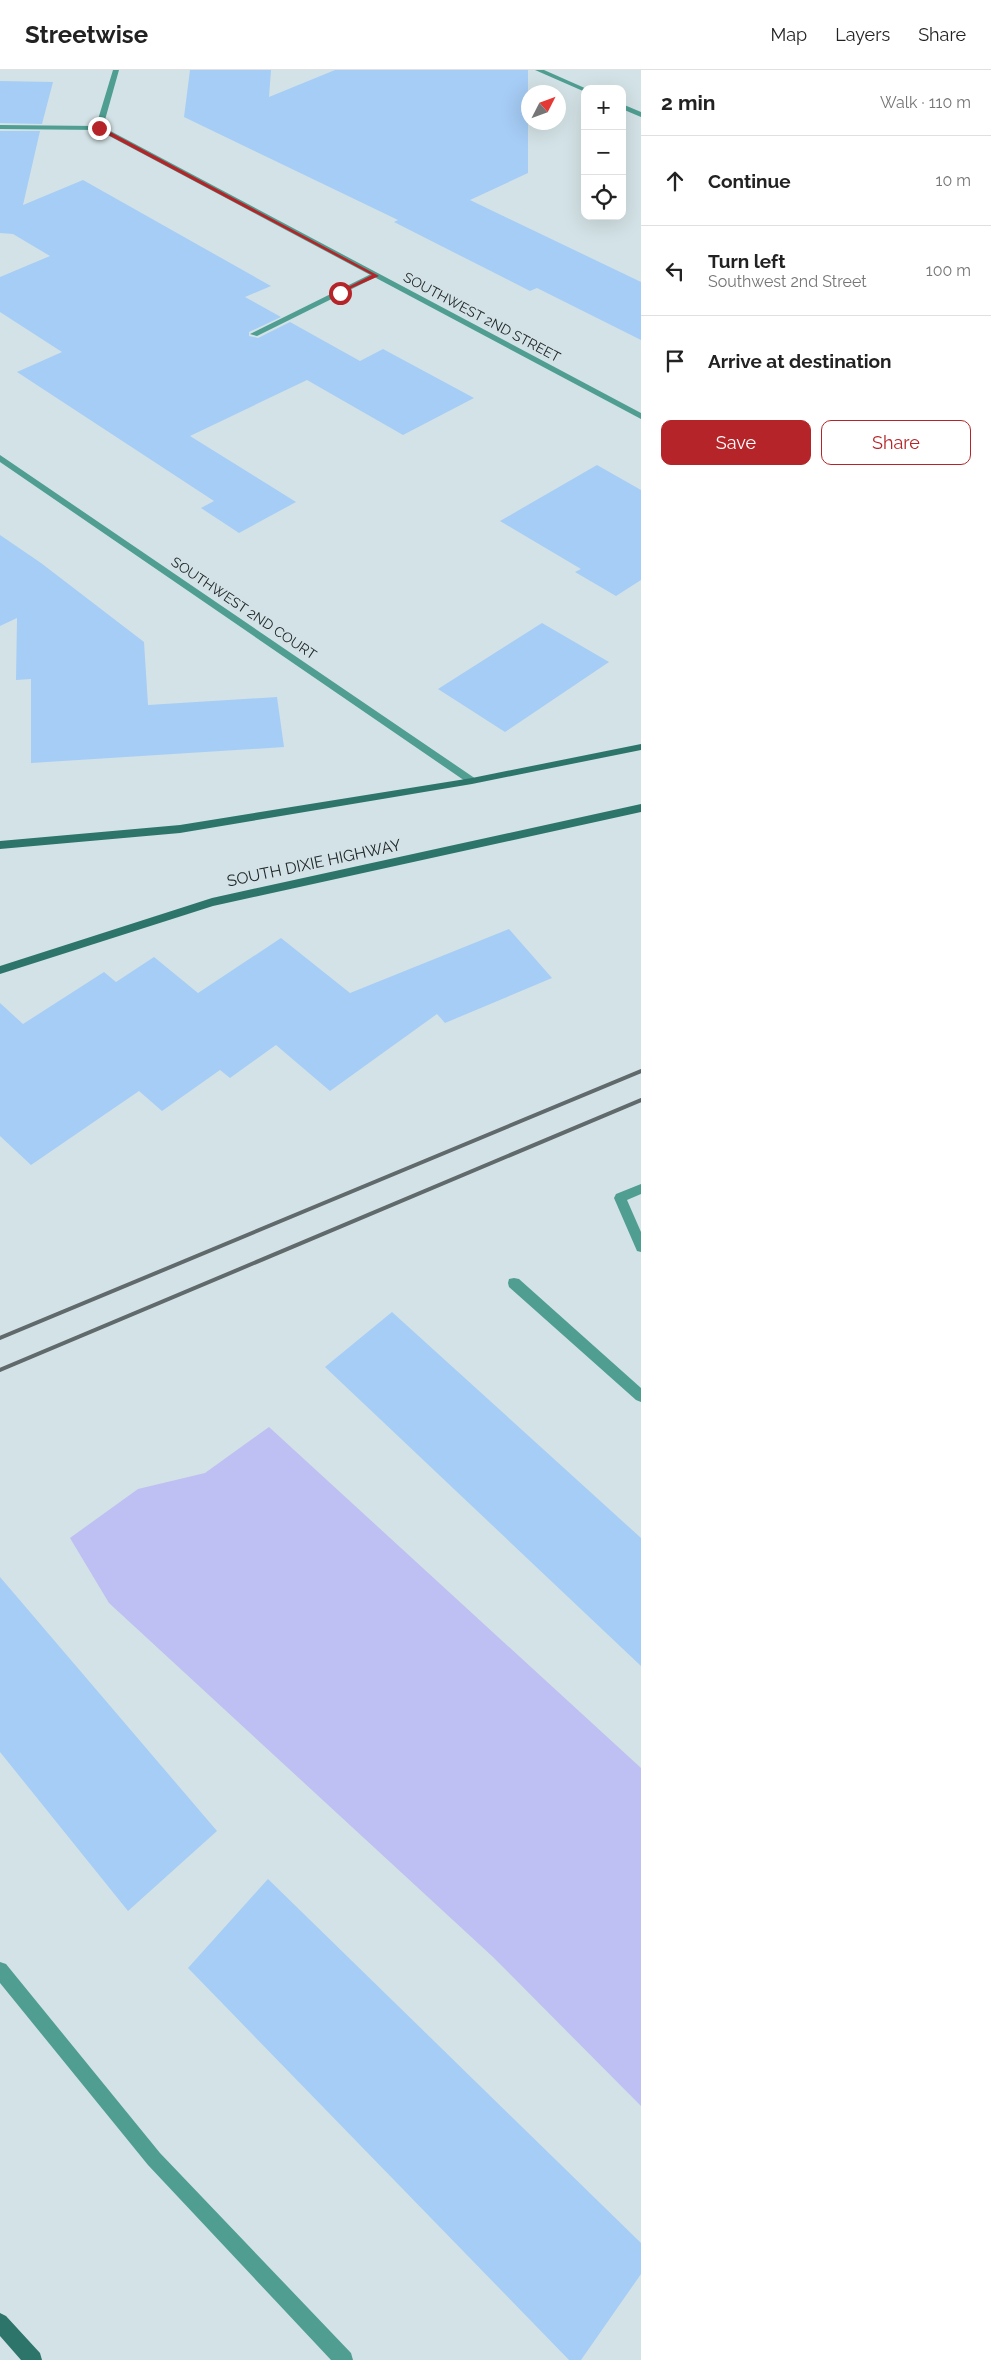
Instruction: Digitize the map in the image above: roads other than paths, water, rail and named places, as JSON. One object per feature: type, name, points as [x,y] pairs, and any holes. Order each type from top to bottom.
[{"type":"main road","points":[[0,846],[180,829],[472,781],[641,747]]},
{"type":"main road","name":"SOUTH DIXIE HIGHWAY","points":[[0,970],[212,902],[641,808]]},
{"type":"main road","points":[[0,2322],[33,2360]]},
{"type":"street","points":[[0,128],[99,128],[116,70]]},
{"type":"street","points":[[538,70],[581,88]]},
{"type":"street","points":[[626,108],[641,114]]},
{"type":"street","name":"SOUTHWEST 2ND STREET","points":[[99,128],[641,416]]},
{"type":"street","points":[[254,334],[376,276]]},
{"type":"street","name":"SOUTHWEST 2ND COURT","points":[[0,458],[472,781]]},
{"type":"street","points":[[641,1189],[620,1198],[641,1247]]},
{"type":"street","points":[[514,1284],[641,1396]]},
{"type":"street","points":[[0,1970],[154,2159],[344,2360]]},
{"type":"water","points":[[269,1427],[641,1768],[641,2106],[493,1957],[109,1603],[70,1538],[138,1489],[205,1473]]},
{"type":"railway","points":[[0,1338],[641,1071]]},
{"type":"railway","points":[[0,1370],[641,1100]]}]
